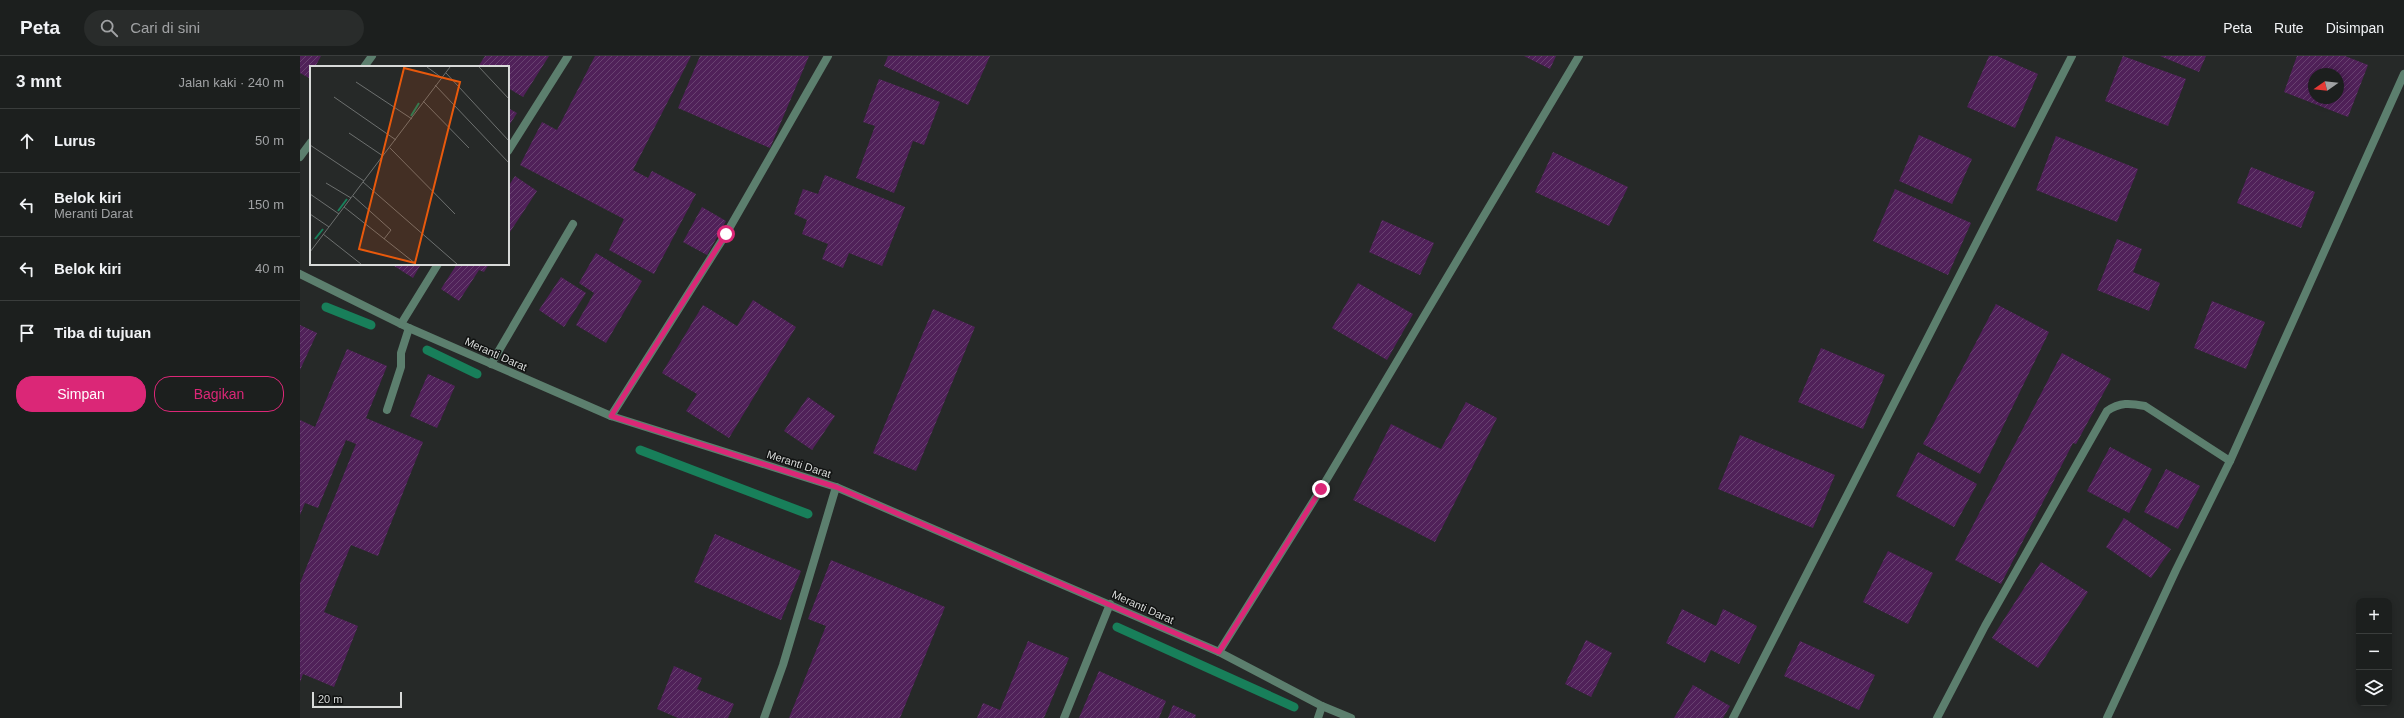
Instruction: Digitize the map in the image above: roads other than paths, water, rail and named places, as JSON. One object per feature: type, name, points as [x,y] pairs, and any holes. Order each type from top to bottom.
[{"type":"street","points":[[365,66],[372,56]]},
{"type":"street","points":[[509,149],[568,56]]},
{"type":"street","points":[[611,416],[726,234],[828,56]]},
{"type":"street","points":[[1219,652],[1321,489],[1579,56]]},
{"type":"street","points":[[1733,718],[2072,56]]},
{"type":"street","points":[[2107,718],[2176,570],[2230,461],[2404,74]]},
{"type":"street","points":[[300,157],[310,143]]},
{"type":"street","points":[[491,364],[573,224]]},
{"type":"street","points":[[400,324],[437,265]]},
{"type":"street","name":"Meranti Darat","points":[[300,274],[400,324],[611,416],[836,487],[1219,652],[1322,706],[1351,718]]},
{"type":"street","points":[[387,410],[401,367],[401,353],[409,328]]},
{"type":"street","points":[[1937,718],[1985,626],[2107,411],[2118,404],[2131,403],[2145,406],[2230,461]]},
{"type":"street","points":[[764,718],[783,666],[836,487]]},
{"type":"street","points":[[1064,718],[1110,604]]},
{"type":"street","points":[[1318,718],[1322,706]]},
{"type":"waterway","points":[[326,307],[371,325]]},
{"type":"waterway","points":[[427,350],[477,374]]},
{"type":"waterway","points":[[640,450],[808,514]]},
{"type":"waterway","points":[[1117,627],[1294,707]]}]
